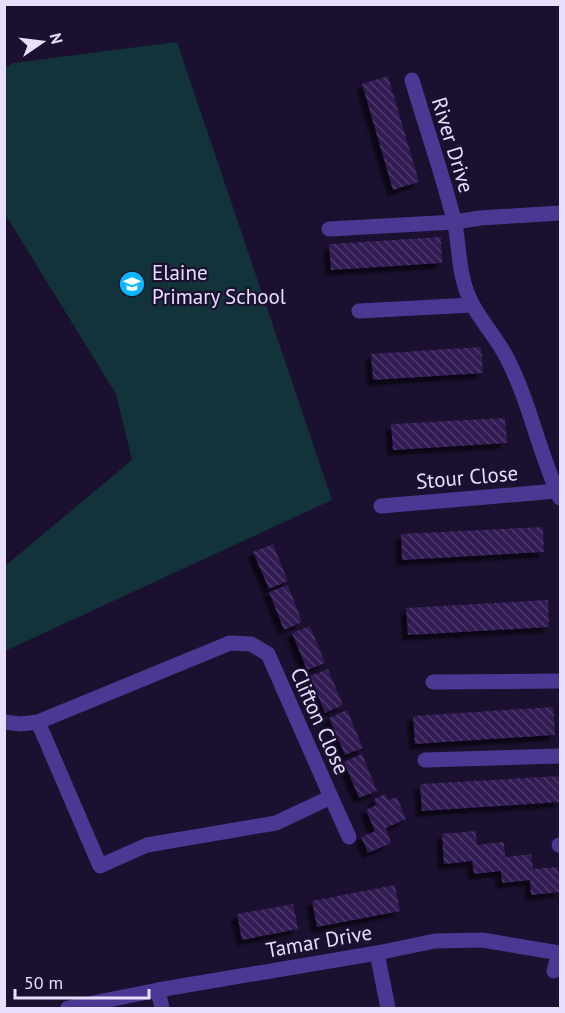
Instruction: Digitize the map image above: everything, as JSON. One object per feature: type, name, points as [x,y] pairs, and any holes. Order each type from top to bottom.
[{"type":"street","name":"River Drive","points":[[412,80],[454,222]]},
{"type":"street","name":"River Drive","points":[[329,229],[561,213]]},
{"type":"street","name":"Stour Close","points":[[381,506],[559,495],[521,388],[506,356],[472,305],[459,260],[454,222]]},
{"type":"street","points":[[359,311],[472,305]]},
{"type":"street","name":"Clifton Close","points":[[4,722],[20,724],[38,722],[230,643],[250,644],[268,654],[331,797],[276,823],[147,845],[100,866],[38,722]]},
{"type":"street","points":[[433,682],[561,681]]},
{"type":"street","points":[[425,760],[561,756]]},
{"type":"street","points":[[331,797],[349,837]]},
{"type":"street","name":"Tamar Drive","points":[[68,1008],[435,941],[482,939],[559,953],[554,971]]},
{"type":"street","points":[[377,953],[388,1008]]},
{"type":"street","points":[[158,990],[162,1008]]},
{"type":"green space","name":"Elaine Primary School","points":[[177,42],[332,500],[5,651],[5,566],[132,460],[116,394],[5,214],[5,68],[13,63]]},
{"type":"building","points":[[388,76],[419,182],[393,190],[362,84]]},
{"type":"building","points":[[441,237],[442,263],[331,270],[329,244]]},
{"type":"building","points":[[481,347],[483,373],[373,380],[371,354]]},
{"type":"building","points":[[505,418],[507,443],[393,450],[391,424]]},
{"type":"building","points":[[543,527],[544,552],[402,560],[401,534]]},
{"type":"building","points":[[273,544],[288,581],[269,589],[253,552]]},
{"type":"building","points":[[288,585],[302,622],[284,630],[269,592]]},
{"type":"building","points":[[548,600],[549,627],[408,635],[406,608]]},
{"type":"building","points":[[310,626],[325,663],[307,670],[292,633]]},
{"type":"building","points":[[328,669],[343,705],[325,713],[310,676]]},
{"type":"building","points":[[553,707],[555,735],[415,744],[413,716]]},
{"type":"building","points":[[347,710],[363,748],[345,755],[329,718]]},
{"type":"building","points":[[362,754],[377,791],[359,798],[344,762]]},
{"type":"building","points":[[560,776],[560,802],[422,811],[420,784]]},
{"type":"building","points":[[385,794],[388,800],[397,797],[406,819],[386,828],[391,843],[368,853],[361,837],[375,831],[366,810],[376,805],[374,799]]},
{"type":"building","points":[[476,831],[477,845],[504,842],[505,857],[531,854],[533,869],[558,867],[560,892],[531,895],[530,880],[502,883],[501,871],[474,874],[472,861],[444,864],[442,834]]},
{"type":"building","points":[[395,885],[400,911],[317,927],[312,901]]},
{"type":"building","points":[[293,904],[298,929],[242,940],[237,914]]},
{"type":"place","name":"Elaine Primary School","points":[[132,284]]}]
